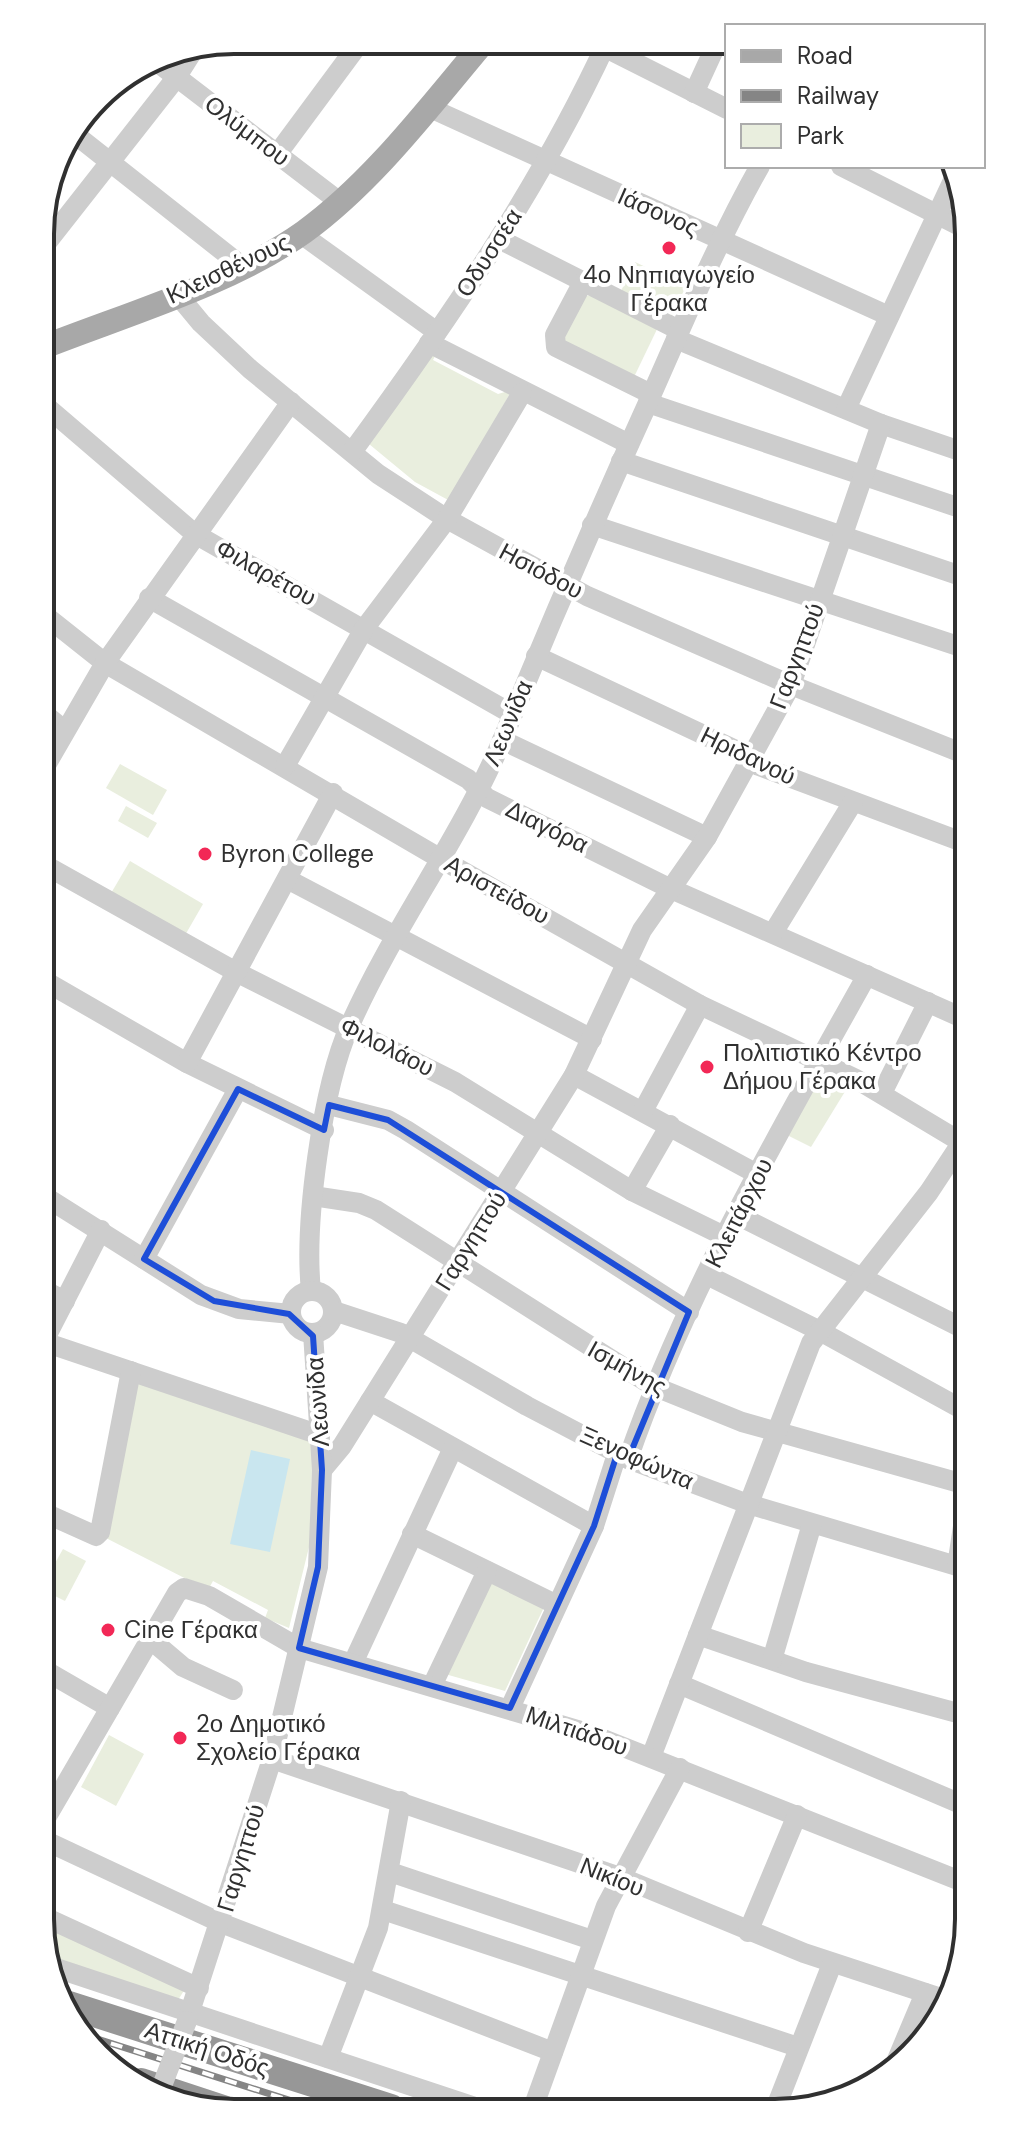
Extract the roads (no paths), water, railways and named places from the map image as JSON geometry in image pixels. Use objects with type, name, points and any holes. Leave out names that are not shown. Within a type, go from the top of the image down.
[{"type":"highway","name":"Αττική Οδός","points":[[77,2008],[363,2099]]},
{"type":"main road","name":"Κλεισθένους","points":[[54,343],[243,267],[301,234],[341,203],[474,54]]},
{"type":"street","points":[[278,153],[351,54]]},
{"type":"street","name":"Οδυσσέα","points":[[352,452],[433,338],[548,162],[597,54]]},
{"type":"street","points":[[621,54],[725,108]]},
{"type":"street","points":[[694,93],[712,54]]},
{"type":"street","points":[[55,216],[111,163],[187,60]]},
{"type":"street","name":"Ολύμπου","points":[[164,68],[341,203]]},
{"type":"street","name":"Ιάσονος","points":[[428,107],[889,316]]},
{"type":"street","points":[[81,139],[243,267]]},
{"type":"street","name":"Λεωνίδα","points":[[311,1291],[309,1241],[313,1196],[329,1105],[349,1028],[479,790],[565,585],[649,398],[759,168]]},
{"type":"street","points":[[845,168],[954,223]]},
{"type":"street","points":[[846,409],[949,188]]},
{"type":"street","points":[[301,234],[433,338],[625,453],[841,539],[955,574]]},
{"type":"street","points":[[499,239],[678,335],[881,424],[955,449]]},
{"type":"street","points":[[583,282],[555,335],[556,347],[649,398],[862,476],[955,506]]},
{"type":"street","name":"Ησιόδου","points":[[177,294],[212,335],[291,402],[401,492],[447,519],[565,585],[791,685],[955,750]]},
{"type":"street","points":[[285,766],[364,629],[447,519],[522,393]]},
{"type":"street","points":[[54,749],[105,663],[149,598],[291,402]]},
{"type":"street","name":"Φιλαρέτου","points":[[54,413],[195,534],[512,714]]},
{"type":"street","name":"Γαργηττού","points":[[163,2084],[221,1923],[272,1759],[318,1567],[322,1470],[342,1446],[411,1338],[574,1075],[642,930],[707,837],[791,685],[881,424]]},
{"type":"street","points":[[592,525],[955,645]]},
{"type":"street","name":"Διαγόρα","points":[[149,598],[468,779],[487,798],[669,888],[955,1014]]},
{"type":"street","name":"Αριστείδου","points":[[54,623],[105,663],[333,793],[441,859],[700,1005],[882,1093],[955,1135]]},
{"type":"street","name":"Ηριδανού","points":[[536,656],[750,759],[853,802],[955,839]]},
{"type":"street","points":[[54,722],[64,730]]},
{"type":"street","points":[[502,740],[707,837]]},
{"type":"street","points":[[187,1063],[333,793]]},
{"type":"street","points":[[773,933],[853,802]]},
{"type":"street","name":"Φιλολάου","points":[[54,870],[238,973],[455,1082],[632,1191],[726,1237]]},
{"type":"street","points":[[287,879],[592,1039]]},
{"type":"street","name":"Κλειτάρχου","points":[[510,1708],[594,1526],[653,1386],[707,1275],[757,1174],[867,975]]},
{"type":"street","points":[[54,986],[187,1063],[324,1130]]},
{"type":"street","points":[[882,1093],[928,1002]]},
{"type":"street","points":[[643,1111],[700,1005]]},
{"type":"street","points":[[574,1075],[757,1174]]},
{"type":"street","points":[[144,1259],[238,1089]]},
{"type":"street","points":[[329,1105],[388,1120],[689,1312]]},
{"type":"street","points":[[632,1191],[670,1125]]},
{"type":"street","points":[[651,1757],[818,1330],[955,1154]]},
{"type":"street","name":"Ισμήνης","points":[[313,1196],[359,1203],[376,1210],[653,1386],[727,1416],[955,1482]]},
{"type":"street","points":[[54,1202],[214,1301],[239,1309],[291,1314]]},
{"type":"street","points":[[737,1215],[955,1324]]},
{"type":"street","points":[[54,1322],[101,1230]]},
{"type":"street","points":[[707,1275],[818,1330],[955,1405]]},
{"type":"street","points":[[311,1291],[324,1294],[334,1311],[330,1324],[313,1333],[296,1326],[291,1314],[299,1296],[311,1291]]},
{"type":"street","points":[[54,1295],[65,1301]]},
{"type":"street","name":"Ξενοφώντα","points":[[334,1311],[386,1325],[623,1456],[748,1504],[955,1566]]},
{"type":"street","name":"Λεωνίδα","points":[[313,1333],[322,1470]]},
{"type":"street","points":[[54,1344],[320,1435]]},
{"type":"street","points":[[54,1517],[96,1536],[100,1532],[131,1371]]},
{"type":"street","points":[[370,1401],[594,1526]]},
{"type":"street","points":[[353,1663],[453,1448]]},
{"type":"street","points":[[772,1660],[812,1524]]},
{"type":"street","points":[[412,1534],[557,1605]]},
{"type":"street","points":[[432,1686],[487,1571]]},
{"type":"street","name":"Μιλτιάδου","points":[[150,1639],[177,1593],[184,1588],[209,1596],[299,1648],[510,1708],[651,1757],[955,1879]]},
{"type":"street","points":[[698,1635],[955,1719]]},
{"type":"street","points":[[54,1802],[150,1639],[183,1667],[233,1690]]},
{"type":"street","points":[[54,1676],[110,1708]]},
{"type":"street","points":[[679,1684],[955,1801]]},
{"type":"street","name":"Νικίου","points":[[272,1759],[620,1877],[832,1964],[937,1997]]},
{"type":"street","points":[[536,2099],[592,1940],[620,1877],[680,1768]]},
{"type":"street","points":[[328,2058],[361,1979],[383,1910],[401,1801]]},
{"type":"street","points":[[748,1932],[797,1815]]},
{"type":"street","points":[[54,1845],[221,1923],[553,2052]]},
{"type":"street","points":[[390,1872],[592,1940]]},
{"type":"street","points":[[383,1910],[798,2047]]},
{"type":"street","points":[[54,1921],[199,1988]]},
{"type":"street","points":[[785,2098],[798,2047],[832,1964]]},
{"type":"street","points":[[62,1970],[189,2016],[451,2099]]},
{"type":"street","points":[[903,2045],[925,1993]]},
{"type":"water","points":[[251,1450],[290,1459],[270,1552],[230,1544]]},
{"type":"railway","points":[[102,2040],[286,2099]]},
{"type":"place","name":"4ο Νηπιαγωγείο Γέρακα","points":[[669,248]]},
{"type":"place","name":"Byron College","points":[[205,854]]},
{"type":"place","name":"Πολιτιστικό Κέντρο Δήμου Γέρακα","points":[[707,1067]]},
{"type":"place","name":"Cine Γέρακα","points":[[108,1630]]},
{"type":"place","name":"2ο Δημοτικό Σχολείο Γέρακα","points":[[180,1738]]}]
